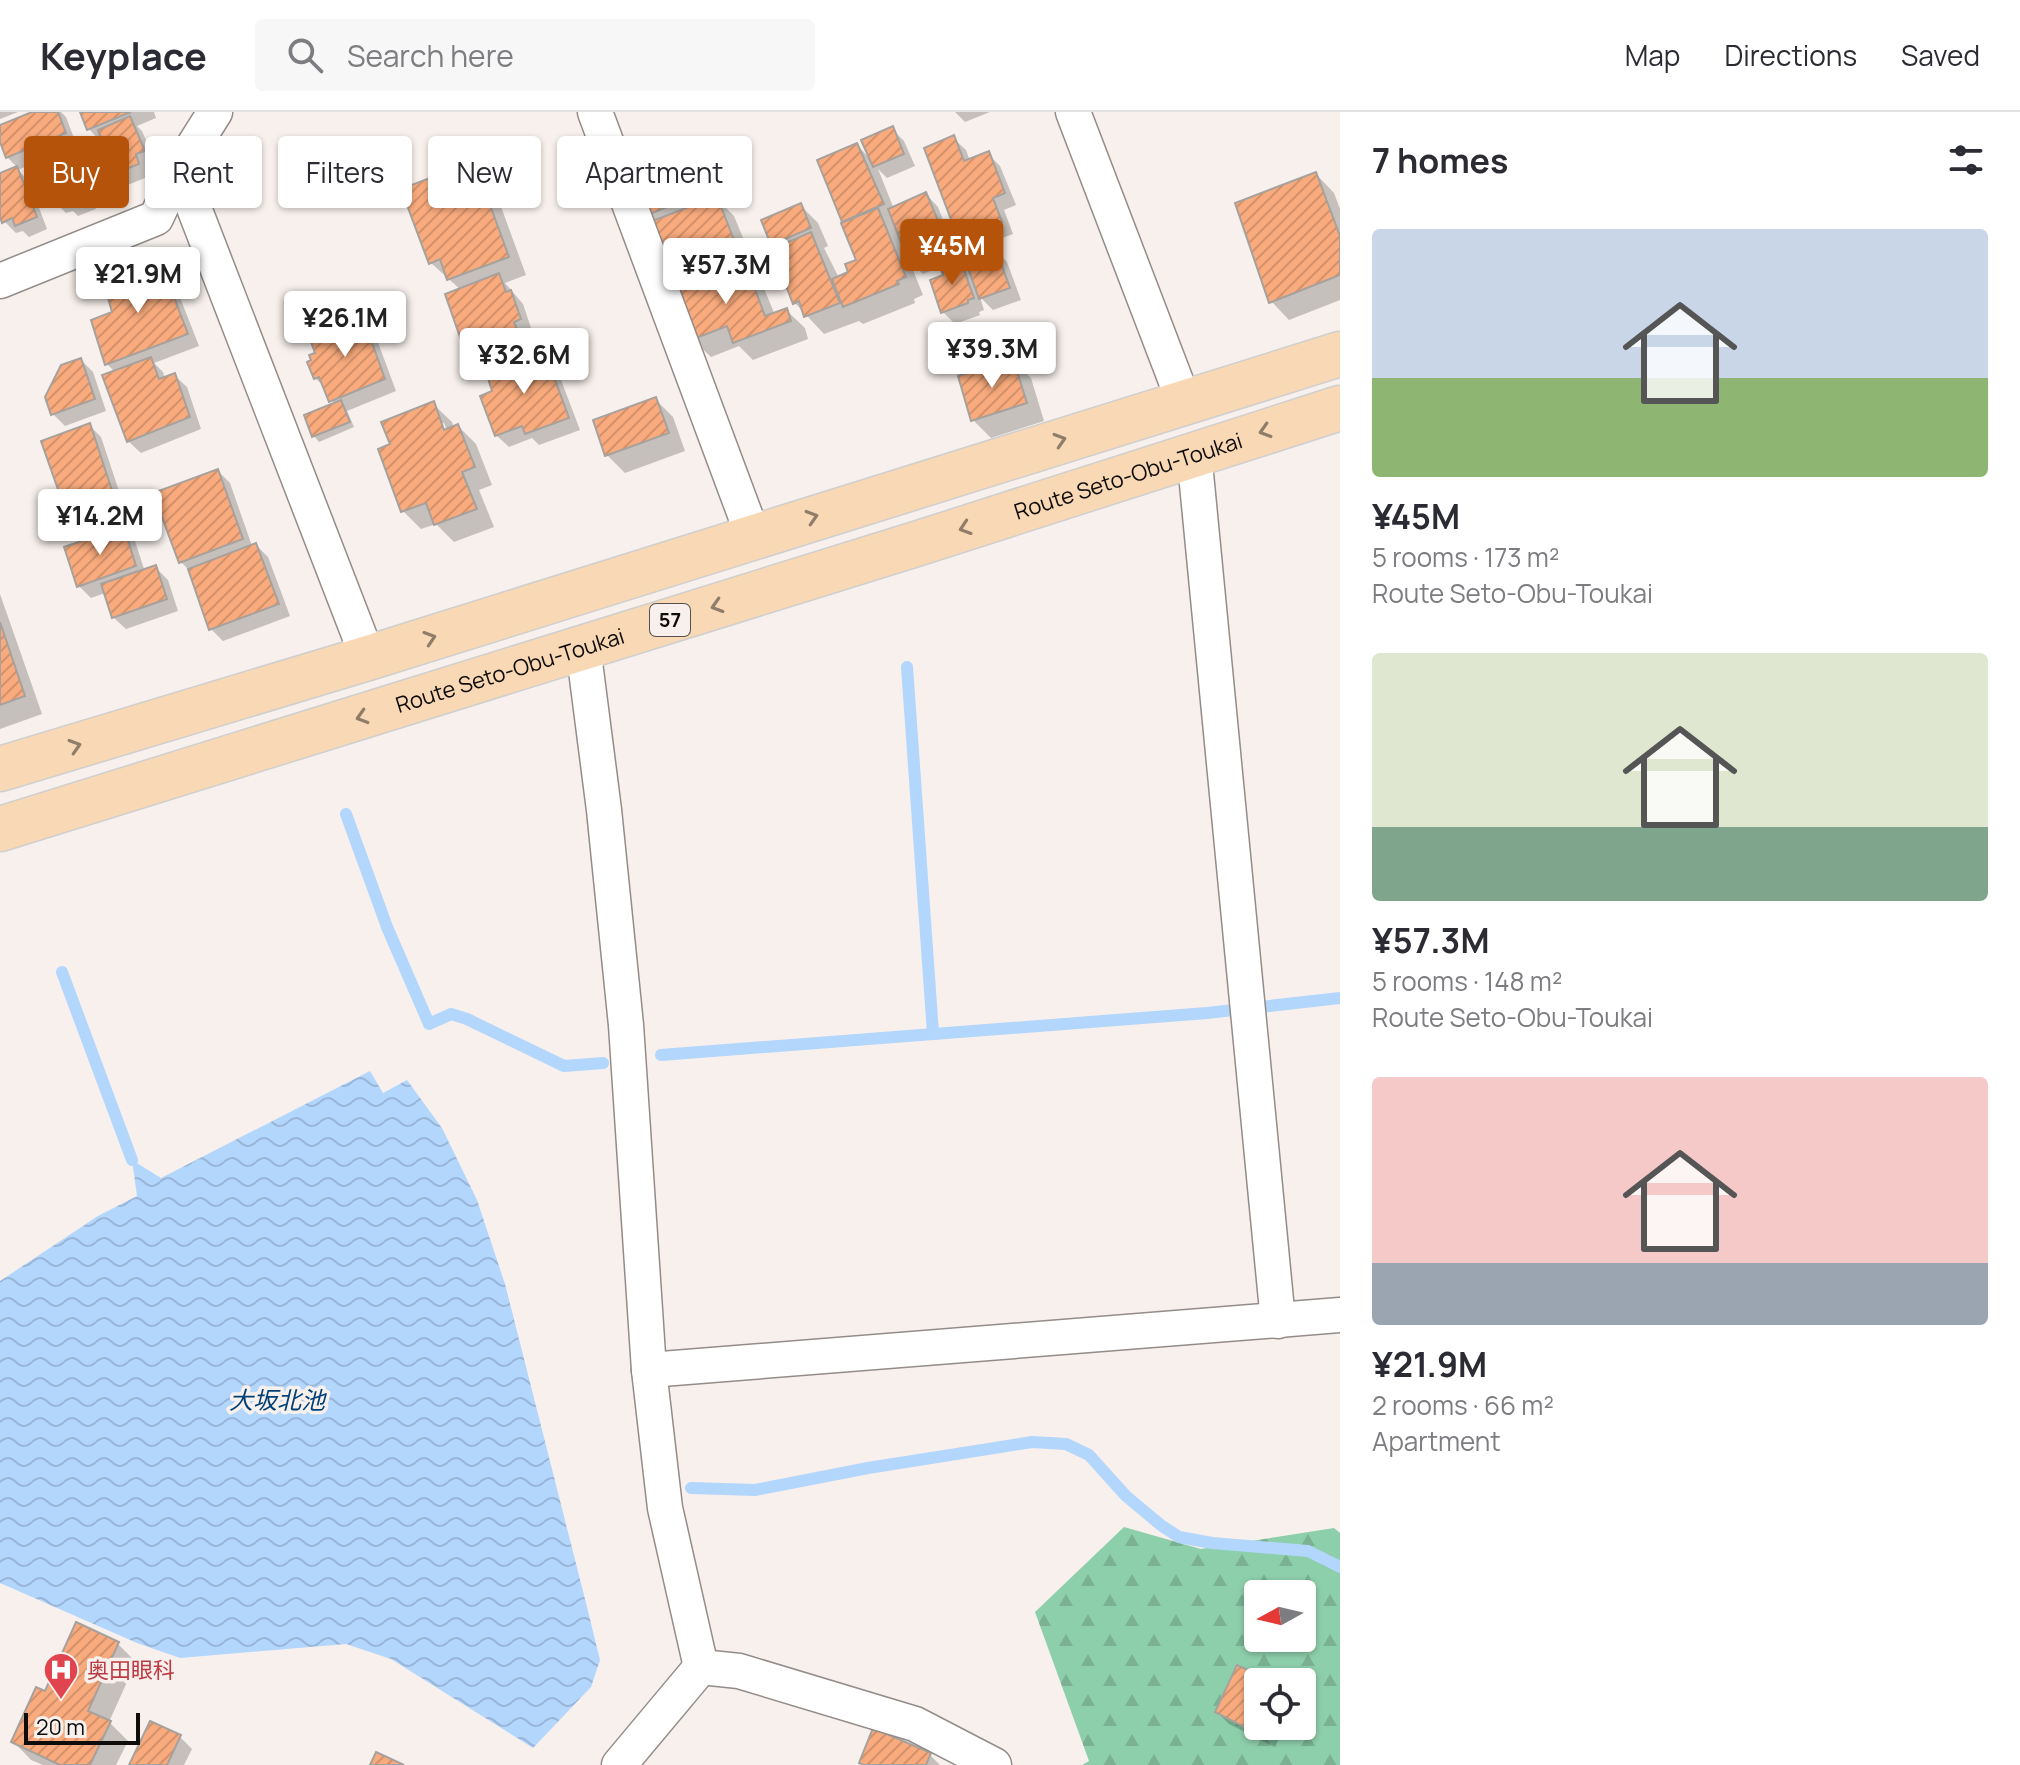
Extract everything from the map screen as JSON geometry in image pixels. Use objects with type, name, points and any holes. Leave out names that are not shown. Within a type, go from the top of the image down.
[{"type":"main road","points":[[0,769],[368,658],[1340,354]]},
{"type":"main road","name":"Route Seto-Obu-Toukai","points":[[0,829],[1340,408]]},
{"type":"street","points":[[200,136],[215,112]]},
{"type":"street","points":[[595,112],[753,536]]},
{"type":"street","points":[[1073,112],[1184,402]]},
{"type":"street","points":[[2,273],[156,218],[161,208]]},
{"type":"street","points":[[194,208],[368,658]]},
{"type":"street","points":[[1194,453],[1278,1321]]},
{"type":"street","points":[[583,647],[604,810],[626,1025],[649,1370],[665,1508],[701,1667]]},
{"type":"street","points":[[649,1370],[1340,1315]]},
{"type":"street","points":[[619,1765],[701,1667]]},
{"type":"street","points":[[701,1667],[739,1671],[915,1724],[994,1765]]},
{"type":"green space","points":[[1124,1527],[1201,1549],[1334,1528],[1340,1533],[1340,1765],[1082,1765],[1089,1761],[1035,1612]]},
{"type":"water","name":"大坂北池","points":[[370,1071],[383,1093],[407,1080],[442,1128],[477,1200],[505,1284],[600,1660],[591,1687],[533,1748],[391,1659],[346,1644],[180,1658],[137,1643],[0,1583],[0,1281],[98,1216],[137,1196],[132,1160],[161,1178]]},
{"type":"building","points":[[32,112],[58,112],[66,133],[59,136],[24,136],[24,150],[6,158],[0,142],[0,125]]},
{"type":"building","points":[[80,112],[131,112],[87,130]]},
{"type":"building","points":[[130,116],[145,151],[136,154],[139,164],[129,168],[129,136],[100,136],[98,130]]},
{"type":"building","points":[[893,126],[904,154],[873,167],[861,140]]},
{"type":"building","points":[[954,135],[964,161],[989,151],[1005,193],[993,198],[1002,222],[958,238],[924,148]]},
{"type":"building","points":[[857,143],[884,204],[842,222],[817,160]]},
{"type":"building","points":[[17,166],[24,184],[24,208],[33,208],[37,217],[15,226],[12,218],[2,223],[0,173]]},
{"type":"building","points":[[1316,172],[1340,236],[1340,275],[1269,303],[1235,203]]},
{"type":"building","points":[[428,179],[428,208],[491,208],[509,257],[447,280],[440,259],[429,264],[408,208],[412,208],[412,185]]},
{"type":"building","points":[[926,192],[949,247],[909,263],[888,209]]},
{"type":"building","points":[[801,203],[811,228],[771,245],[761,220]]},
{"type":"building","points":[[642,208],[665,208],[645,216]]},
{"type":"building","points":[[686,208],[722,208],[742,261],[671,288],[647,223]]},
{"type":"building","points":[[878,208],[906,277],[897,281],[899,284],[843,307],[832,279],[848,272],[845,264],[856,260],[841,223]]},
{"type":"building","points":[[811,232],[840,303],[804,317],[799,301],[793,304],[772,249]]},
{"type":"building","points":[[995,247],[1010,288],[979,299],[965,259]]},
{"type":"building","points":[[960,259],[974,298],[941,313],[930,280],[943,275],[940,267]]},
{"type":"building","points":[[745,262],[765,316],[787,308],[791,321],[733,343],[727,326],[691,340],[672,290]]},
{"type":"building","points":[[161,263],[188,334],[105,365],[91,320],[112,312],[104,284]]},
{"type":"building","points":[[499,273],[506,292],[511,290],[521,319],[514,322],[522,342],[469,363],[445,294]]},
{"type":"building","points":[[362,315],[385,379],[329,402],[319,377],[314,379],[307,362],[311,360],[309,355],[315,353],[309,336]]},
{"type":"building","points":[[980,324],[986,340],[951,353],[946,336]]},
{"type":"building","points":[[544,350],[569,418],[525,434],[522,426],[495,436],[480,396],[492,391],[486,372]]},
{"type":"building","points":[[151,357],[159,379],[175,373],[190,417],[127,442],[102,375]]},
{"type":"building","points":[[81,358],[95,399],[51,415],[45,397],[61,365]]},
{"type":"building","points":[[1013,358],[1027,403],[971,421],[958,376]]},
{"type":"building","points":[[656,397],[669,433],[605,456],[593,420]]},
{"type":"building","points":[[341,400],[350,422],[312,437],[304,415]]},
{"type":"building","points":[[434,401],[444,430],[458,424],[475,467],[462,472],[477,509],[434,525],[426,503],[401,512],[378,449],[390,444],[381,422]]},
{"type":"building","points":[[90,423],[116,503],[50,527],[42,504],[61,498],[41,441]]},
{"type":"building","points":[[218,469],[243,539],[179,563],[153,493]]},
{"type":"building","points":[[124,527],[136,566],[77,587],[64,547]]},
{"type":"building","points":[[256,543],[279,604],[209,630],[188,569]]},
{"type":"building","points":[[156,565],[167,599],[112,618],[101,584]]},
{"type":"building","points":[[0,622],[25,696],[0,705]]},
{"type":"building","name":"奥田眼科","points":[[76,1622],[119,1642],[88,1711],[111,1721],[90,1765],[60,1765],[11,1742],[36,1687],[45,1691]]},
{"type":"building","points":[[1237,1665],[1244,1668],[1244,1727],[1215,1712]]},
{"type":"building","points":[[150,1721],[181,1735],[167,1765],[129,1765]]},
{"type":"building","points":[[873,1728],[931,1753],[926,1765],[859,1763]]},
{"type":"building","points":[[376,1752],[404,1765],[370,1765]]},
{"type":"waterway","points":[[907,667],[933,1033]]},
{"type":"waterway","points":[[346,814],[387,927],[429,1024],[451,1014],[564,1066],[603,1063]]},
{"type":"waterway","points":[[62,972],[132,1160]]},
{"type":"waterway","points":[[661,1055],[1207,1013],[1340,998]]},
{"type":"waterway","points":[[691,1488],[755,1490],[1032,1442],[1066,1444],[1089,1455],[1126,1496],[1179,1537],[1212,1543],[1308,1551],[1340,1567]]},
{"type":"place","name":"奥田眼科","points":[[61,1701]]}]
